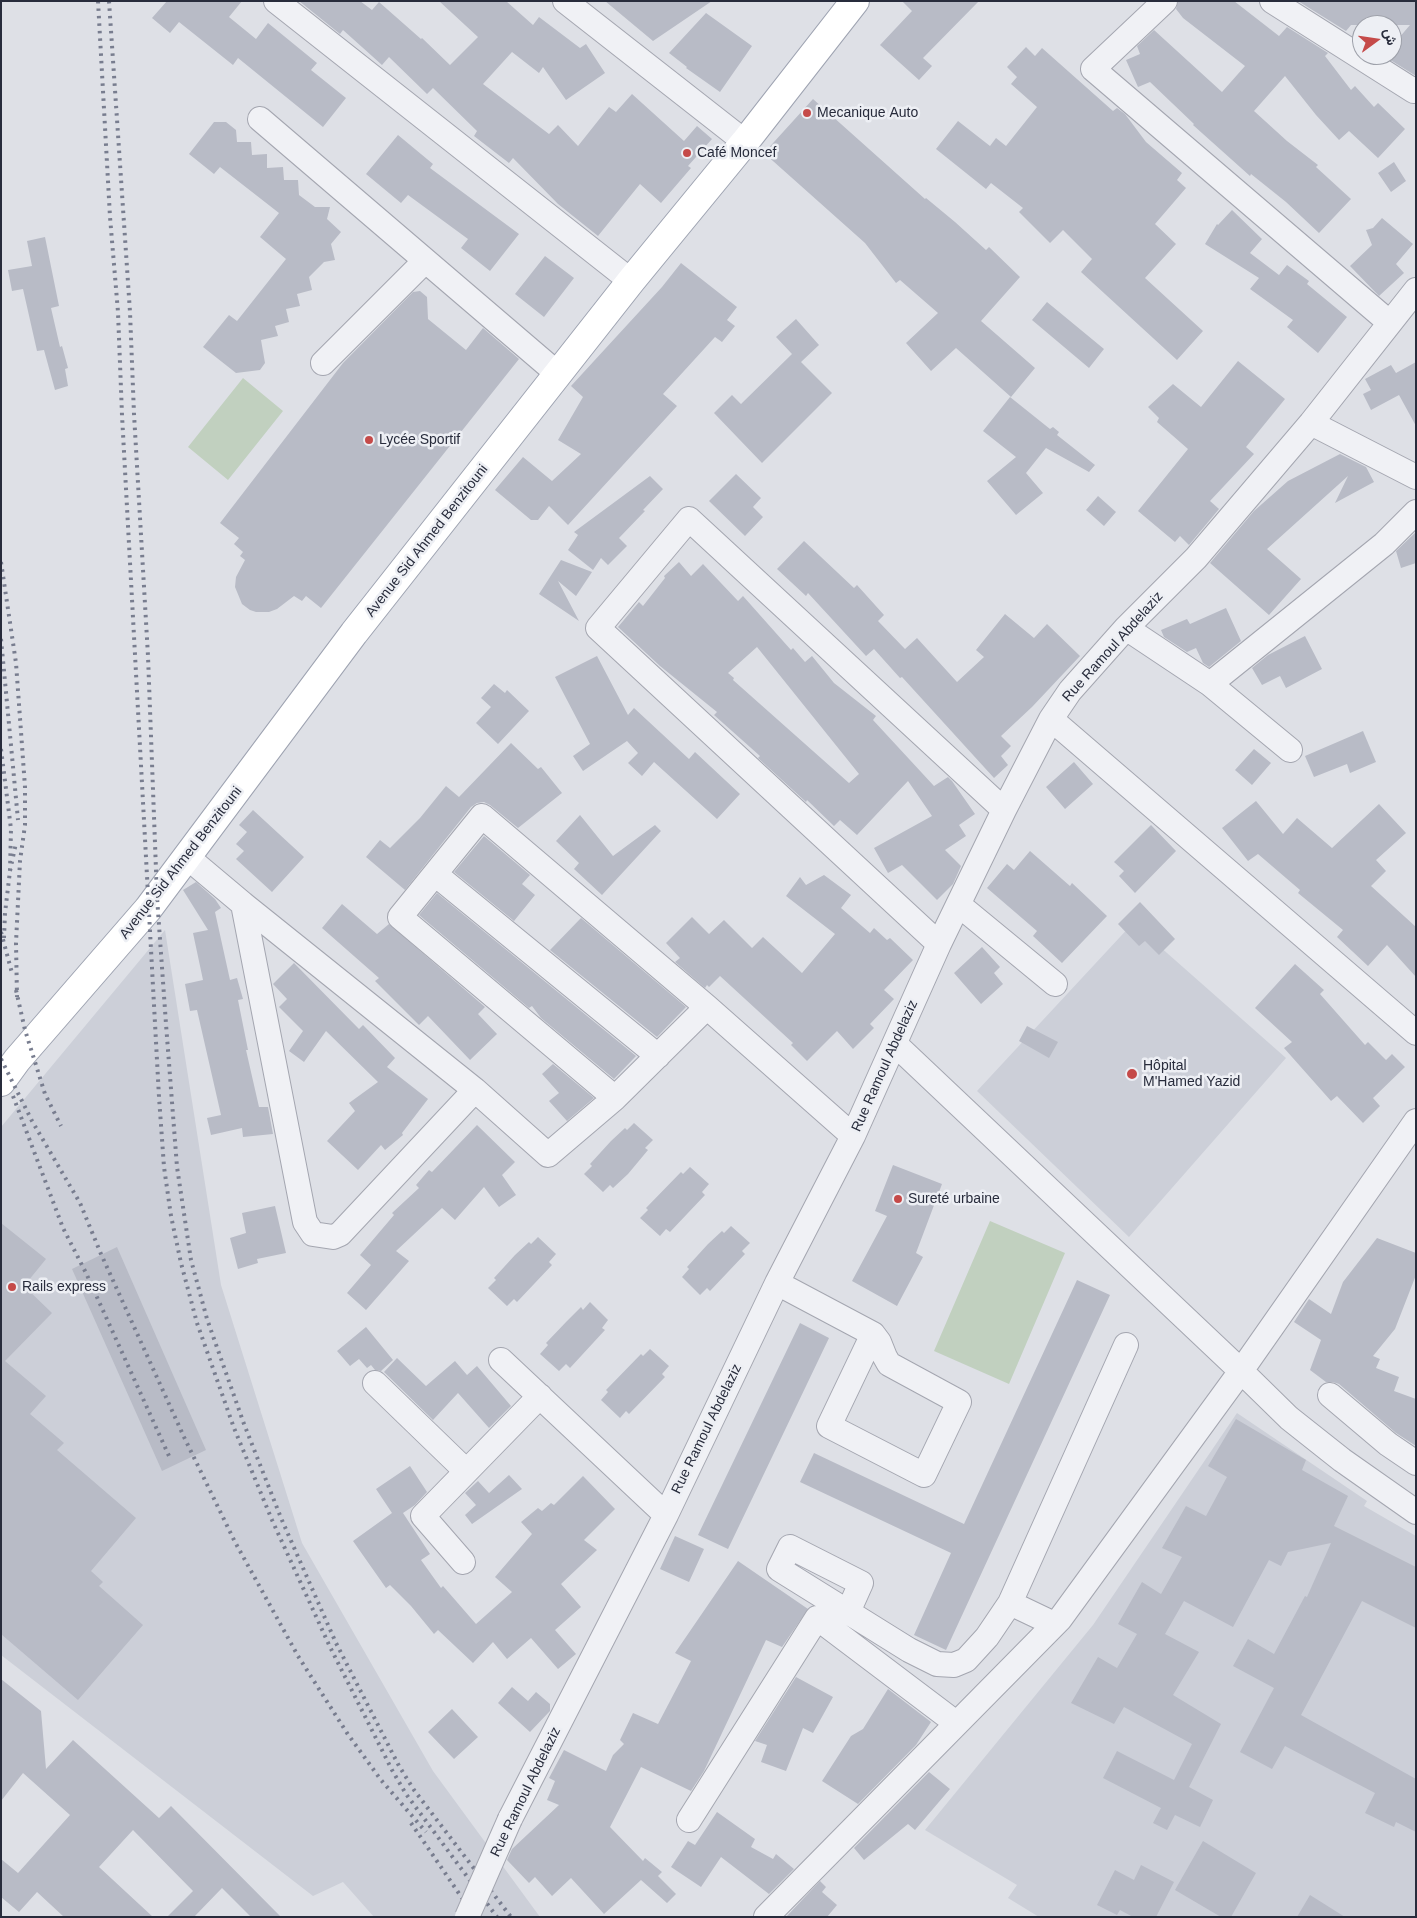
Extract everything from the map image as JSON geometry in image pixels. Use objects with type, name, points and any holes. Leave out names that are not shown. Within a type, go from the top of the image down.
[{"type":"main road","name":"Avenue Sid Ahmed Benzitouni","points":[[1,1082],[17,1060],[148,909],[354,633],[631,281],[745,142],[855,1]]},
{"type":"street","points":[[276,1],[631,281]]},
{"type":"street","points":[[565,1],[745,142]]},
{"type":"street","points":[[1165,1],[1093,69],[1390,323]]},
{"type":"street","points":[[1272,1],[1414,91],[1416,89]]},
{"type":"street","points":[[260,119],[558,374]]},
{"type":"street","points":[[323,363],[426,261]]},
{"type":"street","name":"Rue Ramoul Abdelaziz","points":[[467,1917],[510,1819],[666,1515],[777,1283],[853,1136],[939,944],[1004,810],[1051,719],[1070,691],[1126,628],[1196,558],[1311,423],[1416,290]]},
{"type":"street","points":[[1311,423],[1416,477]]},
{"type":"street","points":[[1210,684],[1384,544],[1416,512]]},
{"type":"street","points":[[939,944],[598,628],[689,519],[1004,810]]},
{"type":"street","points":[[1126,628],[1210,684],[1290,750]]},
{"type":"street","points":[[1051,719],[1416,1033]]},
{"type":"street","points":[[615,1098],[400,917],[482,816],[707,1007],[853,1136]]},
{"type":"street","points":[[187,857],[475,1090],[548,1155],[615,1098],[707,1007]]},
{"type":"street","points":[[435,874],[658,1056]]},
{"type":"street","points":[[243,904],[305,1222],[313,1234],[333,1237],[340,1234],[475,1090]]},
{"type":"street","points":[[959,905],[1055,984]]},
{"type":"street","points":[[895,1044],[1242,1371],[1289,1418],[1342,1460],[1416,1512]]},
{"type":"street","points":[[766,1917],[1060,1619],[1242,1371],[1416,1121]]},
{"type":"street","points":[[777,1283],[873,1334],[890,1364],[959,1402],[924,1475],[829,1426],[873,1334]]},
{"type":"street","points":[[848,1612],[937,1664],[954,1665],[966,1660],[979,1647],[1010,1603],[1126,1344]]},
{"type":"street","points":[[501,1360],[666,1515]]},
{"type":"street","points":[[375,1382],[466,1472]]},
{"type":"street","points":[[1330,1395],[1388,1444],[1416,1463]]},
{"type":"street","points":[[463,1562],[423,1516],[540,1396]]},
{"type":"street","points":[[1010,1603],[1054,1624]]},
{"type":"street","points":[[690,1820],[817,1618],[956,1723]]},
{"type":"shaded area","name":"Hôpital M'Hamed Yazid","points":[[1133,923],[1286,1058],[1129,1237],[977,1091]]},
{"type":"shaded area","points":[[165,930],[221,1285],[302,1543],[433,1771],[540,1917],[374,1917],[343,1882],[313,1896],[1,1655],[1,1127]]},
{"type":"shaded area","points":[[1237,1413],[1367,1501],[1364,1506],[1416,1536],[1416,1917],[1039,1917],[1008,1898],[1017,1885],[925,1830],[1093,1625]]},
{"type":"green space","points":[[243,378],[283,411],[228,480],[188,447]]},
{"type":"green space","points":[[990,1221],[1065,1253],[1009,1384],[934,1351]]},
{"type":"building","points":[[167,1],[242,1],[229,17],[256,39],[268,23],[317,63],[311,70],[346,98],[323,127],[238,58],[233,65],[179,22],[170,33],[152,18]]},
{"type":"building","points":[[299,1],[360,1],[372,10],[379,2],[422,38],[450,65],[478,37],[439,1],[506,1],[533,25],[539,17],[580,48],[586,44],[605,73],[566,100],[543,67],[539,73],[512,52],[483,84],[549,134],[558,125],[578,146],[609,107],[616,112],[632,94],[684,141],[697,126],[712,139],[688,166],[691,168],[661,203],[640,184],[598,236],[558,204],[513,158],[509,163],[474,136],[477,131],[433,88],[427,94],[389,57],[382,65],[343,30],[340,34]]},
{"type":"building","points":[[605,1],[712,1],[653,41]]},
{"type":"building","points":[[902,1],[979,1],[923,58],[932,66],[919,80],[880,45],[912,11]]},
{"type":"building","points":[[1178,1],[1234,1],[1279,36],[1287,27],[1328,53],[1325,56],[1351,90],[1355,86],[1374,107],[1378,103],[1405,129],[1378,158],[1349,131],[1339,140],[1285,76],[1254,111],[1287,141],[1318,165],[1316,167],[1351,199],[1319,233],[1286,202],[1251,174],[1250,176],[1193,125],[1150,82],[1138,87],[1126,60],[1140,54],[1137,46],[1154,30],[1222,92],[1245,66],[1183,18],[1176,9]]},
{"type":"building","points":[[1298,1],[1416,1],[1416,76],[1398,65],[1402,65],[1402,34],[1410,25],[1402,25],[1402,15],[1352,15],[1352,25],[1346,31]]},
{"type":"building","points":[[706,13],[752,46],[720,92],[686,68],[669,53]]},
{"type":"building","points":[[1026,47],[1035,56],[1042,48],[1113,111],[1117,108],[1125,114],[1146,142],[1182,173],[1177,180],[1186,188],[1155,224],[1176,244],[1145,278],[1203,331],[1177,360],[1081,272],[1092,259],[1063,230],[1050,243],[1019,212],[1023,208],[991,183],[986,189],[936,149],[958,121],[990,146],[996,138],[1006,146],[1037,107],[1011,84],[1017,77],[1007,67]]},
{"type":"building","points":[[813,99],[925,199],[955,222],[986,250],[989,247],[1020,277],[981,321],[1035,368],[1011,397],[956,348],[931,371],[906,343],[938,313],[900,280],[896,283],[865,243],[764,153]]},
{"type":"building","points":[[214,122],[226,122],[236,130],[237,142],[251,142],[252,155],[267,154],[267,168],[283,167],[284,180],[298,180],[299,195],[315,207],[330,207],[327,219],[341,232],[331,244],[335,260],[324,262],[309,277],[312,290],[297,294],[300,306],[286,309],[289,322],[275,326],[278,336],[261,340],[265,363],[260,370],[236,373],[203,347],[229,315],[237,321],[286,259],[260,237],[279,213],[220,167],[214,174],[189,154]]},
{"type":"building","points":[[398,135],[433,164],[430,168],[519,234],[490,271],[461,248],[468,239],[408,195],[401,203],[366,174]]},
{"type":"building","points":[[1394,162],[1406,181],[1391,192],[1378,173]]},
{"type":"building","points":[[1232,210],[1262,239],[1250,253],[1279,275],[1287,265],[1309,281],[1307,284],[1347,317],[1318,353],[1287,327],[1293,320],[1250,289],[1259,278],[1205,244],[1217,224]]},
{"type":"building","points":[[1382,218],[1413,244],[1396,264],[1404,273],[1379,296],[1350,266],[1372,245],[1366,230],[1373,228]]},
{"type":"building","points":[[45,237],[59,306],[51,308],[60,347],[62,346],[68,368],[65,369],[68,386],[55,390],[44,350],[37,351],[23,289],[12,291],[8,270],[32,266],[27,241]]},
{"type":"building","points":[[545,256],[574,278],[544,317],[515,294]]},
{"type":"building","points":[[681,263],[737,307],[727,320],[735,326],[722,342],[715,337],[663,394],[677,406],[568,525],[549,506],[538,520],[531,520],[495,490],[523,457],[552,481],[581,454],[558,440],[583,397],[571,386],[662,287]]},
{"type":"building","name":"Lycée Sportif","points":[[420,291],[427,297],[428,319],[466,350],[483,328],[519,359],[321,608],[306,596],[302,601],[294,596],[277,609],[269,612],[250,610],[242,604],[235,587],[236,577],[245,560],[240,556],[243,552],[234,544],[239,538],[220,523],[343,363],[413,292]]},
{"type":"building","points":[[1047,302],[1104,349],[1089,368],[1032,320]]},
{"type":"building","points":[[796,319],[819,345],[801,362],[832,393],[762,463],[714,413],[732,395],[741,404],[792,354],[776,337]]},
{"type":"building","points":[[1238,361],[1285,399],[1246,447],[1254,454],[1210,501],[1219,509],[1189,545],[1180,536],[1175,542],[1138,511],[1188,449],[1157,422],[1159,418],[1148,407],[1173,384],[1201,407]]},
{"type":"building","points":[[1416,362],[1416,426],[1399,395],[1371,410],[1363,394],[1371,390],[1365,379],[1391,365],[1396,373]]},
{"type":"building","points":[[1010,397],[1050,429],[1053,427],[1059,432],[1057,435],[1095,465],[1089,472],[1046,448],[1026,473],[1043,493],[1016,515],[987,481],[1016,457],[983,431]]},
{"type":"building","points":[[1340,454],[1366,467],[1374,482],[1335,503],[1348,476],[1267,549],[1301,579],[1269,615],[1210,563],[1254,511],[1288,481]]},
{"type":"building","points":[[736,474],[761,498],[753,507],[763,517],[745,536],[709,501]]},
{"type":"building","points":[[650,476],[663,489],[619,538],[627,546],[608,565],[601,558],[593,570],[568,550],[578,535],[574,532]]},
{"type":"building","points":[[1098,496],[1116,512],[1104,526],[1086,510]]},
{"type":"building","points":[[1416,532],[1416,563],[1401,568],[1396,551]]},
{"type":"building","points":[[804,541],[854,588],[857,585],[884,615],[878,621],[905,649],[917,638],[957,682],[984,657],[976,650],[1005,614],[1034,638],[1047,624],[1080,656],[1032,707],[1001,736],[1011,746],[1001,756],[1008,765],[994,778],[874,649],[866,656],[808,593],[806,596],[777,569]]},
{"type":"building","points":[[561,560],[592,572],[576,596],[558,581],[579,621],[539,594]]},
{"type":"building","points":[[679,562],[691,576],[703,564],[738,601],[743,596],[791,650],[793,648],[805,662],[812,656],[834,683],[876,716],[873,720],[934,786],[948,777],[952,781],[975,814],[959,825],[966,836],[945,850],[961,866],[953,884],[937,900],[902,865],[888,873],[874,848],[932,816],[908,781],[857,835],[840,820],[834,826],[758,758],[760,756],[714,715],[717,712],[660,666],[618,627],[639,602],[643,606],[665,578],[664,576]],"holes":[[[757,647],[859,774],[849,783],[733,680],[734,678],[728,673]]]},
{"type":"building","points":[[1226,608],[1241,641],[1209,667],[1203,663],[1196,648],[1187,652],[1164,637],[1161,630],[1187,619],[1190,624]]},
{"type":"building","points":[[1305,636],[1322,669],[1286,688],[1280,676],[1262,685],[1252,668],[1268,655]]},
{"type":"building","points":[[597,656],[628,715],[634,708],[689,759],[695,752],[740,794],[717,819],[654,762],[642,776],[628,763],[638,753],[627,741],[583,771],[573,756],[590,744],[555,677]]},
{"type":"building","points":[[494,684],[505,693],[507,690],[529,711],[498,744],[476,723],[491,707],[481,698]]},
{"type":"building","points":[[1363,731],[1376,762],[1350,773],[1347,764],[1314,777],[1305,756]]},
{"type":"building","points":[[511,743],[538,769],[541,767],[562,793],[518,828],[490,805],[484,802],[477,803],[471,807],[405,890],[366,857],[380,840],[390,848],[420,818],[446,786],[459,797]]},
{"type":"building","points":[[1254,749],[1271,763],[1252,785],[1235,770]]},
{"type":"building","points":[[1074,762],[1093,784],[1065,809],[1046,787]]},
{"type":"building","points":[[1256,801],[1283,834],[1297,818],[1332,848],[1379,804],[1406,833],[1376,860],[1386,871],[1371,886],[1416,927],[1416,977],[1387,945],[1368,966],[1337,937],[1343,930],[1298,893],[1300,890],[1258,854],[1248,861],[1222,828]]},
{"type":"building","points":[[253,810],[304,857],[272,892],[236,859],[244,851],[236,844],[247,832],[239,825]]},
{"type":"building","points":[[580,815],[613,856],[655,825],[661,831],[602,895],[574,869],[579,863],[556,841]]},
{"type":"building","points":[[1151,825],[1176,851],[1135,893],[1119,876],[1124,871],[1114,862]]},
{"type":"building","points":[[484,836],[530,875],[522,884],[535,895],[514,921],[454,872]]},
{"type":"building","points":[[1030,851],[1070,886],[1072,883],[1107,916],[1062,963],[1033,936],[1037,931],[987,888],[1007,864],[1014,870]]},
{"type":"building","points":[[824,875],[851,895],[841,908],[870,933],[874,928],[887,940],[890,938],[913,960],[884,990],[894,999],[870,1024],[874,1028],[853,1049],[837,1031],[807,1061],[791,1045],[793,1043],[720,976],[709,987],[707,985],[705,988],[675,962],[680,958],[666,943],[692,917],[709,934],[724,920],[752,948],[763,937],[802,973],[835,934],[786,896],[800,877],[806,885]]},
{"type":"building","points":[[196,882],[215,899],[221,908],[215,912],[230,980],[237,978],[243,999],[238,1000],[248,1050],[246,1050],[259,1107],[268,1107],[273,1134],[243,1137],[242,1128],[211,1135],[207,1118],[221,1115],[197,1010],[190,1011],[185,984],[203,980],[193,933],[208,930],[183,890]]},
{"type":"building","points":[[437,893],[636,1056],[614,1079],[541,1018],[532,1006],[529,1008],[419,915]]},
{"type":"building","points":[[1140,902],[1175,939],[1159,955],[1145,941],[1139,946],[1118,924]]},
{"type":"building","points":[[342,904],[377,934],[389,924],[485,1007],[478,1014],[497,1034],[470,1060],[428,1016],[419,1025],[375,981],[379,978],[322,928]]},
{"type":"building","points":[[581,918],[686,1007],[657,1037],[550,950]]},
{"type":"building","points":[[982,947],[1000,967],[994,973],[1003,984],[981,1004],[954,973]]},
{"type":"building","points":[[294,963],[359,1029],[363,1025],[395,1058],[387,1067],[428,1099],[402,1133],[403,1135],[385,1150],[381,1145],[358,1170],[327,1141],[355,1111],[349,1103],[378,1082],[326,1031],[304,1062],[289,1051],[303,1031],[279,1007],[287,999],[273,984]]},
{"type":"building","points":[[1295,964],[1324,990],[1320,994],[1365,1045],[1368,1042],[1386,1060],[1392,1054],[1405,1067],[1373,1098],[1380,1106],[1363,1123],[1337,1096],[1331,1101],[1284,1048],[1292,1042],[1255,1008]]},
{"type":"building","points":[[1027,1026],[1058,1042],[1049,1058],[1019,1041]]},
{"type":"building","points":[[553,1064],[594,1098],[567,1121],[549,1101],[559,1093],[542,1074]]},
{"type":"building","points":[[634,1123],[653,1140],[645,1148],[648,1150],[628,1174],[613,1188],[610,1185],[603,1192],[584,1174],[592,1166],[590,1164],[611,1141],[625,1128],[627,1130]]},
{"type":"building","points":[[477,1125],[515,1162],[502,1175],[516,1195],[499,1207],[484,1187],[455,1220],[442,1208],[396,1251],[409,1261],[366,1310],[347,1293],[371,1265],[360,1255],[394,1215],[392,1213],[419,1188],[416,1185],[429,1170],[432,1172]]},
{"type":"building","points":[[893,1165],[942,1184],[916,1253],[923,1257],[897,1306],[852,1281],[887,1216],[875,1211]]},
{"type":"building","points":[[690,1167],[709,1184],[702,1192],[705,1195],[670,1232],[666,1229],[660,1236],[640,1218],[648,1210],[646,1208],[681,1172],[683,1174]]},
{"type":"building","points":[[275,1206],[286,1253],[257,1259],[258,1263],[238,1269],[230,1238],[246,1233],[242,1213]]},
{"type":"building","points":[[1,1223],[46,1259],[24,1286],[52,1313],[5,1361],[46,1396],[30,1414],[64,1443],[57,1450],[136,1518],[91,1571],[103,1582],[99,1586],[143,1625],[78,1700],[1,1634]]},
{"type":"building","points":[[731,1226],[750,1243],[742,1251],[745,1254],[710,1291],[707,1288],[700,1295],[682,1277],[689,1269],[687,1267],[708,1244],[722,1231],[724,1233]]},
{"type":"building","points":[[538,1237],[556,1254],[549,1262],[552,1265],[517,1302],[514,1299],[507,1306],[488,1288],[496,1280],[494,1278],[515,1255],[529,1242],[531,1244]]},
{"type":"building","points":[[1377,1238],[1416,1253],[1416,1275],[1395,1329],[1373,1356],[1380,1359],[1376,1368],[1399,1377],[1394,1391],[1416,1399],[1416,1446],[1396,1433],[1339,1384],[1326,1382],[1310,1370],[1321,1340],[1294,1322],[1309,1299],[1331,1314],[1343,1282]]},
{"type":"building","points":[[117,1247],[206,1450],[162,1471],[72,1269]]},
{"type":"building","points":[[1077,1280],[1110,1295],[946,1650],[914,1635],[951,1553],[800,1482],[814,1453],[964,1524]]},
{"type":"building","points":[[590,1302],[608,1320],[602,1328],[605,1330],[570,1368],[566,1364],[559,1371],[540,1354],[548,1345],[546,1343],[567,1321],[581,1307],[583,1310]]},
{"type":"building","points":[[800,1323],[829,1338],[728,1549],[698,1535]]},
{"type":"building","points":[[366,1327],[393,1360],[381,1371],[375,1370],[371,1365],[367,1368],[359,1359],[350,1366],[337,1351]]},
{"type":"building","points":[[650,1349],[669,1366],[662,1374],[665,1377],[629,1414],[626,1411],[620,1418],[601,1400],[608,1392],[606,1390],[641,1354],[643,1356]]},
{"type":"building","points":[[397,1358],[426,1386],[455,1361],[467,1375],[477,1366],[511,1406],[489,1428],[458,1393],[433,1420],[384,1372]]},
{"type":"building","points":[[1236,1419],[1306,1460],[1302,1470],[1348,1496],[1334,1526],[1416,1567],[1416,1628],[1362,1601],[1301,1715],[1416,1779],[1416,1832],[1396,1822],[1394,1827],[1365,1813],[1375,1793],[1285,1746],[1272,1769],[1240,1752],[1274,1688],[1233,1666],[1248,1639],[1274,1654],[1305,1596],[1307,1597],[1331,1543],[1288,1552],[1281,1566],[1269,1560],[1233,1627],[1184,1601],[1165,1634],[1199,1652],[1173,1695],[1221,1724],[1189,1787],[1213,1800],[1200,1827],[1175,1815],[1167,1830],[1153,1823],[1161,1808],[1103,1778],[1117,1751],[1174,1780],[1192,1744],[1124,1707],[1114,1724],[1071,1703],[1098,1657],[1117,1668],[1137,1634],[1118,1624],[1142,1582],[1161,1594],[1182,1557],[1162,1548],[1186,1506],[1206,1516],[1227,1477],[1208,1466]]},
{"type":"building","points":[[410,1466],[427,1492],[415,1505],[403,1513],[430,1554],[421,1560],[441,1588],[443,1586],[476,1624],[512,1592],[495,1577],[532,1534],[521,1522],[538,1508],[542,1511],[551,1503],[554,1505],[583,1476],[615,1509],[584,1540],[597,1550],[561,1584],[581,1607],[555,1630],[576,1654],[558,1669],[531,1638],[507,1659],[493,1642],[473,1663],[438,1630],[434,1634],[411,1606],[390,1585],[386,1588],[353,1541],[392,1513],[376,1489]]},
{"type":"building","points":[[509,1475],[522,1489],[472,1524],[465,1515],[476,1505],[465,1493],[478,1481],[489,1493]]},
{"type":"building","points":[[675,1536],[704,1549],[689,1582],[660,1569]]},
{"type":"building","points":[[738,1561],[808,1609],[782,1647],[766,1640],[704,1771],[691,1791],[641,1767],[610,1827],[643,1861],[645,1858],[662,1872],[658,1876],[676,1894],[667,1903],[641,1880],[604,1914],[571,1878],[552,1896],[535,1877],[529,1883],[507,1860],[512,1849],[559,1805],[547,1800],[555,1781],[549,1778],[564,1750],[606,1771],[613,1755],[624,1744],[620,1740],[633,1713],[658,1724],[691,1661],[675,1653]]},
{"type":"building","points":[[796,1677],[833,1697],[813,1733],[803,1728],[786,1771],[761,1762],[767,1745],[755,1741]]},
{"type":"building","points":[[1,1679],[41,1711],[46,1769],[73,1740],[159,1818],[171,1806],[281,1917],[251,1917],[222,1888],[194,1917],[167,1917],[193,1891],[133,1830],[99,1867],[153,1917],[64,1917],[37,1892],[19,1912],[1,1897],[1,1859],[18,1873],[70,1815],[23,1773],[1,1801]]},
{"type":"building","points":[[512,1687],[528,1701],[536,1692],[550,1704],[550,1711],[530,1732],[498,1703]]},
{"type":"building","points":[[888,1689],[931,1722],[916,1745],[858,1804],[822,1781],[851,1736],[863,1729]]},
{"type":"building","points":[[452,1709],[478,1737],[454,1759],[428,1732]]},
{"type":"building","points":[[929,1772],[950,1789],[915,1830],[908,1824],[864,1860],[854,1848]]},
{"type":"building","points":[[717,1812],[755,1839],[751,1847],[773,1859],[776,1854],[794,1869],[769,1894],[721,1857],[701,1887],[671,1867],[688,1841],[695,1845]]},
{"type":"building","points":[[1203,1841],[1256,1873],[1231,1917],[1221,1917],[1175,1890]]},
{"type":"building","points":[[1141,1865],[1174,1882],[1156,1917],[1133,1917],[1120,1910],[1117,1915],[1097,1905],[1115,1870],[1134,1880]]},
{"type":"building","points":[[820,1881],[826,1887],[822,1892],[837,1905],[827,1917],[786,1917]]},
{"type":"building","points":[[1310,1895],[1345,1917],[1297,1917]]},
{"type":"railway","points":[[98,1],[110,217],[118,312],[159,1097],[164,1167],[171,1216],[197,1323],[234,1428],[272,1520],[330,1647],[406,1794],[497,1917]]},
{"type":"railway","points":[[109,1],[130,312],[148,656],[157,897],[177,1167],[191,1260],[207,1319],[244,1424],[281,1518],[336,1643],[399,1766],[414,1790],[511,1917]]},
{"type":"railway","points":[[1,562],[16,663],[25,787],[25,825],[20,861],[16,943],[17,997]]},
{"type":"railway","points":[[1,639],[18,820]]},
{"type":"railway","points":[[1,749],[11,829],[10,871],[4,938]]},
{"type":"railway","points":[[10,871],[16,843]]},
{"type":"railway","points":[[1,932],[12,973]]},
{"type":"railway","points":[[16,990],[25,1030],[45,1094],[61,1126]]},
{"type":"railway","points":[[1,1059],[32,1121],[80,1203],[101,1254],[184,1437],[235,1542],[298,1656],[347,1733],[381,1780],[426,1832]]},
{"type":"railway","points":[[13,1096],[63,1228],[86,1273],[169,1456]]},
{"type":"railway","points":[[411,1823],[475,1917]]},
{"type":"place","name":"Mecanique Auto","points":[[807,113]]},
{"type":"place","name":"Café Moncef","points":[[687,153]]},
{"type":"place","name":"Lycée Sportif","points":[[369,440]]},
{"type":"place","name":"Hôpital M'Hamed Yazid","points":[[1132,1074]]},
{"type":"place","name":"Sureté urbaine","points":[[898,1199]]},
{"type":"place","name":"Rails express","points":[[12,1287]]}]
